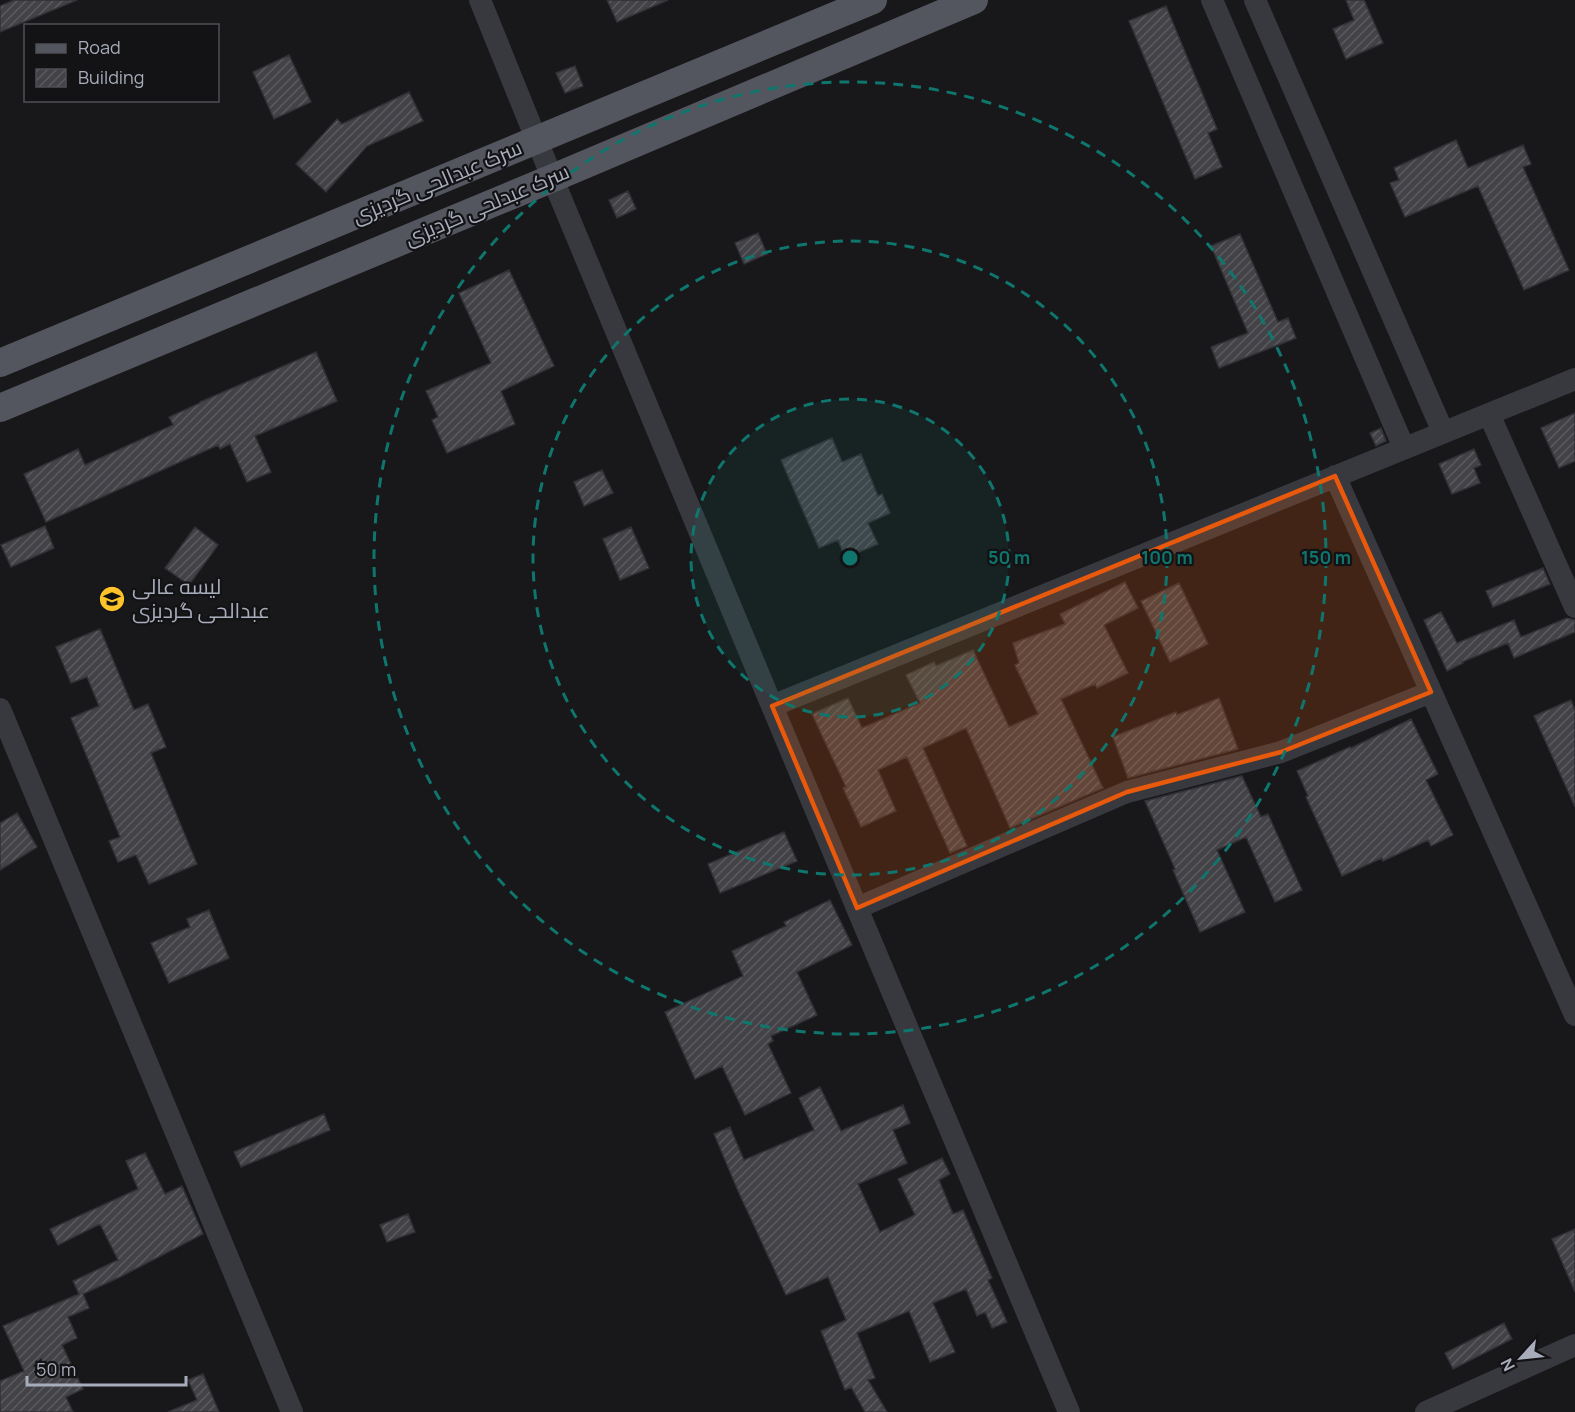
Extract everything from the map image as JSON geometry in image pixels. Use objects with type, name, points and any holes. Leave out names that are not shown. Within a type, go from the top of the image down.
[{"type":"main road","name":"سرک عبدالحی گردیزی","points":[[0,363],[873,0]]},
{"type":"main road","name":"سرک عبدلحی گردیزی","points":[[0,408],[974,0]]},
{"type":"street","points":[[480,0],[772,706],[1069,1412]]},
{"type":"street","points":[[1212,0],[1404,448]]},
{"type":"street","points":[[1255,0],[1443,432]]},
{"type":"street","points":[[772,706],[1575,379]]},
{"type":"street","points":[[1489,414],[1575,607]]},
{"type":"street","points":[[1335,476],[1572,1003]]},
{"type":"street","points":[[857,908],[1127,792],[1281,752],[1431,692]]},
{"type":"street","points":[[0,709],[292,1412]]},
{"type":"street","points":[[1426,1412],[1575,1345]]},
{"type":"highlighted area","points":[[1335,476],[1431,692],[1281,752],[1127,792],[857,908],[772,706]]},
{"type":"building","points":[[14,0],[77,0],[0,32],[0,6]]},
{"type":"building","points":[[607,0],[668,0],[617,22]]},
{"type":"building","points":[[1346,0],[1364,0],[1383,43],[1346,59],[1333,29],[1354,20]]},
{"type":"building","points":[[1166,6],[1217,129],[1208,133],[1222,167],[1195,179],[1129,21]]},
{"type":"building","points":[[289,55],[311,102],[274,119],[253,72]]},
{"type":"building","points":[[575,66],[583,86],[565,93],[556,73]]},
{"type":"building","points":[[409,92],[423,121],[367,146],[326,192],[296,164],[337,119],[342,124]]},
{"type":"building","points":[[1456,140],[1468,168],[1523,145],[1531,164],[1523,167],[1569,270],[1524,290],[1478,186],[1405,217],[1390,183],[1399,180],[1394,168]]},
{"type":"building","points":[[628,191],[636,209],[617,218],[609,200]]},
{"type":"building","points":[[758,233],[767,254],[744,264],[735,243]]},
{"type":"building","points":[[1240,234],[1278,322],[1288,318],[1296,338],[1219,368],[1211,347],[1248,333],[1211,246]]},
{"type":"building","points":[[509,270],[554,366],[501,391],[515,424],[447,453],[432,420],[438,417],[426,391],[491,363],[459,293]]},
{"type":"building","points":[[316,352],[337,401],[255,436],[271,472],[247,482],[230,444],[220,449],[218,445],[46,522],[24,474],[78,449],[85,465],[173,425],[169,417]]},
{"type":"building","points":[[1575,413],[1575,461],[1559,468],[1541,428]]},
{"type":"building","points":[[1381,428],[1386,441],[1376,446],[1370,433]]},
{"type":"building","points":[[832,438],[842,462],[861,454],[878,496],[882,494],[890,513],[868,523],[878,544],[845,558],[838,540],[819,548],[781,460]]},
{"type":"building","points":[[1474,449],[1481,465],[1474,468],[1480,483],[1452,494],[1439,464]]},
{"type":"building","points":[[602,470],[613,493],[584,506],[574,482]]},
{"type":"building","points":[[45,526],[54,548],[11,567],[1,545]]},
{"type":"building","points":[[195,527],[218,545],[189,585],[165,568]]},
{"type":"building","points":[[631,527],[649,568],[620,580],[603,539]]},
{"type":"building","points":[[1543,568],[1550,584],[1493,607],[1486,591]]},
{"type":"building","points":[[1125,582],[1138,608],[1104,625],[1128,673],[1097,688],[1095,684],[1061,699],[1103,788],[1010,828],[966,728],[923,748],[967,846],[950,853],[907,757],[878,770],[896,811],[861,827],[843,788],[846,787],[812,714],[848,698],[862,728],[920,703],[906,675],[934,662],[936,666],[973,650],[1009,727],[1038,714],[1015,665],[1019,663],[1013,643],[1065,624],[1060,614]]},
{"type":"building","points":[[1179,583],[1208,644],[1170,662],[1141,601]]},
{"type":"building","points":[[1441,612],[1457,643],[1514,620],[1521,637],[1567,618],[1575,620],[1575,632],[1514,658],[1508,643],[1462,662],[1447,671],[1424,620]]},
{"type":"building","points":[[100,629],[134,710],[148,704],[166,747],[151,753],[197,864],[149,884],[136,855],[118,862],[109,841],[120,837],[71,718],[99,706],[87,677],[71,683],[56,647]]},
{"type":"building","points":[[1219,698],[1238,749],[1128,778],[1113,737]]},
{"type":"building","points":[[1571,700],[1575,710],[1575,807],[1534,716]]},
{"type":"building","points":[[1411,719],[1438,774],[1426,780],[1453,835],[1431,846],[1428,840],[1383,861],[1382,858],[1342,876],[1306,797],[1308,796],[1297,771]]},
{"type":"building","points":[[1242,776],[1261,817],[1268,814],[1302,890],[1275,902],[1246,837],[1217,850],[1245,912],[1200,932],[1145,801]]},
{"type":"building","points":[[17,813],[37,847],[0,870],[0,823]]},
{"type":"building","points":[[784,832],[797,861],[720,893],[708,864]]},
{"type":"building","points":[[830,900],[852,945],[797,972],[817,1015],[771,1036],[773,1041],[768,1044],[791,1093],[745,1115],[722,1066],[695,1079],[665,1012],[743,976],[732,951],[786,926],[784,922]]},
{"type":"building","points":[[209,910],[229,958],[169,983],[151,943],[190,927],[187,919]]},
{"type":"building","points":[[820,1087],[841,1131],[903,1105],[910,1123],[893,1130],[907,1163],[858,1184],[880,1232],[915,1215],[898,1179],[942,1158],[950,1174],[939,1180],[953,1214],[963,1210],[992,1278],[988,1280],[1007,1322],[992,1328],[985,1312],[977,1316],[966,1289],[933,1303],[955,1352],[930,1362],[909,1311],[857,1333],[875,1378],[868,1380],[887,1412],[865,1412],[851,1387],[845,1390],[821,1331],[846,1320],[828,1277],[786,1295],[714,1134],[730,1127],[744,1160],[814,1130],[799,1098]]},
{"type":"building","points":[[324,1114],[330,1130],[241,1167],[234,1152]]},
{"type":"building","points":[[145,1153],[165,1194],[182,1186],[203,1234],[83,1294],[89,1308],[68,1317],[77,1338],[62,1345],[83,1389],[66,1397],[73,1412],[0,1412],[0,1381],[24,1371],[3,1326],[79,1294],[73,1281],[118,1260],[100,1224],[58,1245],[50,1229],[138,1189],[126,1161]]},
{"type":"building","points":[[408,1214],[415,1232],[387,1242],[380,1225]]},
{"type":"building","points":[[1575,1229],[1575,1292],[1552,1239]]},
{"type":"building","points":[[1504,1323],[1512,1339],[1453,1369],[1445,1353]]},
{"type":"building","points":[[203,1374],[219,1412],[168,1412],[197,1400],[188,1380]]},
{"type":"place","name":"لیسه عالی عبدالحی گردیزی","points":[[112,599]]}]
